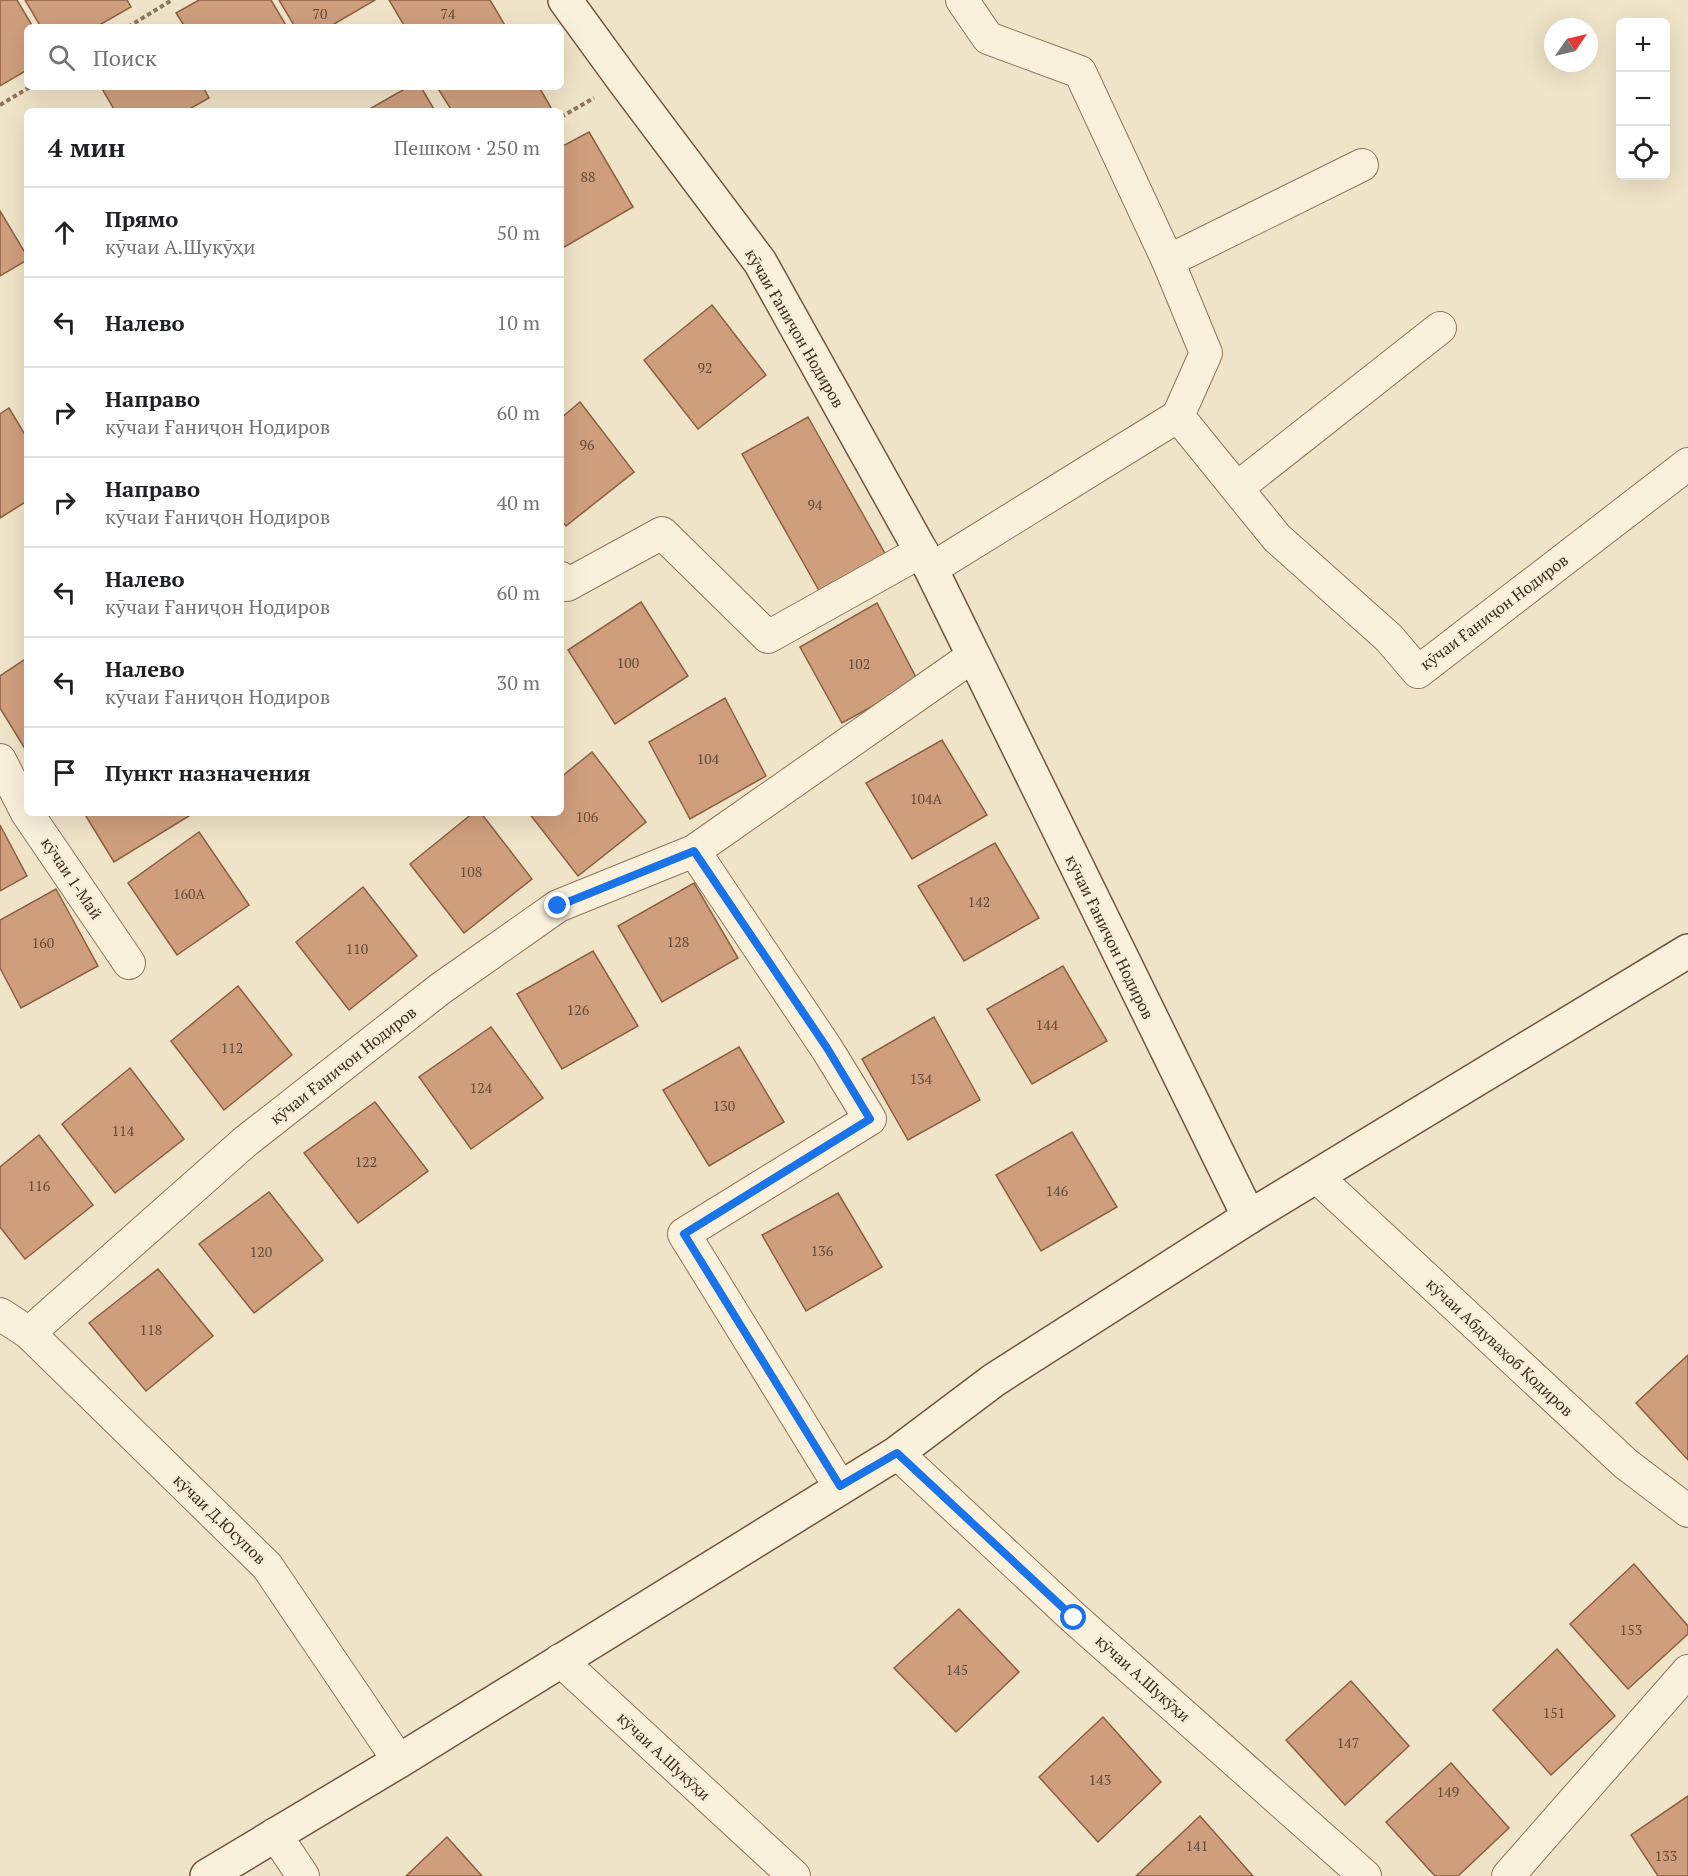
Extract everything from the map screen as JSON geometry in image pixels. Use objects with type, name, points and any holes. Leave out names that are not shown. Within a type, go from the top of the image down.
[{"type":"street","name":"кӯчаи Ғаниҷон Нодиров","points":[[566,0],[760,262],[927,560],[1249,1217]]},
{"type":"street","points":[[564,582],[567,585],[662,533],[768,637],[927,560],[1178,416],[1206,353],[1168,261],[1080,72],[988,38],[962,0]]},
{"type":"street","points":[[1168,261],[1362,165]]},
{"type":"street","points":[[1237,488],[1440,328]]},
{"type":"street","name":"кӯчаи Ғаниҷон Нодиров","points":[[1178,416],[1277,538],[1389,638],[1418,672],[1688,464]]},
{"type":"street","name":"кӯчаи Ғаниҷон Нодиров","points":[[29,1333],[246,1141],[440,989],[558,906],[694,851],[973,656]]},
{"type":"street","name":"кӯчаи 1-Май","points":[[0,760],[24,807]]},
{"type":"street","name":"кӯчаи 1-Май","points":[[29,816],[129,963]]},
{"type":"street","points":[[694,851],[827,1048],[870,1119],[684,1234],[840,1486]]},
{"type":"street","points":[[207,1876],[399,1761],[840,1486],[897,1453],[994,1380],[1249,1217],[1684,960]]},
{"type":"street","name":"кӯчаи Абдуваҳоб Қодиров","points":[[1317,1177],[1626,1464],[1688,1511]]},
{"type":"street","name":"кӯчаи Д.Юсупов","points":[[0,1314],[29,1333],[267,1566],[399,1761]]},
{"type":"street","name":"кӯчаи А.Шукӯҳи","points":[[897,1453],[1074,1618],[1365,1876]]},
{"type":"street","name":"кӯчаи А.Шукӯҳи","points":[[560,1660],[794,1876]]},
{"type":"street","points":[[1508,1876],[1688,1671]]},
{"type":"street","points":[[275,1834],[303,1876]]},
{"type":"path","points":[[133,24],[172,0]]},
{"type":"path","points":[[0,105],[25,90]]},
{"type":"building","points":[[0,0],[17,0],[31,24],[24,24],[24,72],[0,86]]},
{"type":"building","points":[[25,0],[127,0],[131,7],[101,24],[39,24]]},
{"type":"building","points":[[199,0],[271,0],[285,24],[183,24],[176,13]]},
{"type":"building","points":[[279,0],[375,0],[334,24],[293,24]]},
{"type":"building","points":[[389,0],[490,0],[504,24],[403,24]]},
{"type":"building","points":[[103,90],[205,90],[209,98],[191,108],[113,108]]},
{"type":"building","points":[[403,90],[423,90],[433,108],[371,108]]},
{"type":"building","points":[[439,90],[541,90],[551,108],[450,108]]},
{"type":"building","points":[[589,132],[633,207],[564,247],[564,145]]},
{"type":"building","points":[[0,211],[24,251],[24,262],[0,276]]},
{"type":"building","points":[[712,305],[766,375],[698,429],[644,360]]},
{"type":"building","points":[[580,402],[634,472],[566,526],[564,524],[564,415]]},
{"type":"building","points":[[9,408],[24,433],[24,503],[0,518],[0,414]]},
{"type":"building","points":[[808,417],[887,557],[821,594],[742,454]]},
{"type":"building","points":[[641,602],[688,676],[615,724],[568,650]]},
{"type":"building","points":[[877,603],[918,681],[842,723],[800,647]]},
{"type":"building","points":[[24,660],[24,747],[0,708],[0,676]]},
{"type":"building","points":[[725,698],[766,776],[690,819],[649,742]]},
{"type":"building","points":[[942,740],[987,815],[912,859],[866,783]]},
{"type":"building","points":[[592,752],[646,822],[578,876],[531,816],[564,816],[564,775]]},
{"type":"building","points":[[86,816],[189,816],[114,862]]},
{"type":"building","points":[[469,816],[483,816],[532,879],[464,933],[410,864]]},
{"type":"building","points":[[0,825],[27,876],[0,891]]},
{"type":"building","points":[[199,832],[249,905],[177,955],[128,883]]},
{"type":"building","points":[[995,843],[1039,918],[964,961],[918,886]]},
{"type":"building","points":[[694,883],[738,958],[662,1002],[618,926]]},
{"type":"building","points":[[363,887],[417,956],[349,1010],[296,942]]},
{"type":"building","points":[[56,889],[98,966],[21,1008],[0,968],[0,920]]},
{"type":"building","points":[[593,951],[638,1026],[562,1069],[517,994]]},
{"type":"building","points":[[1063,966],[1107,1041],[1032,1084],[987,1009]]},
{"type":"building","points":[[238,986],[292,1055],[224,1110],[171,1041]]},
{"type":"building","points":[[934,1017],[980,1100],[908,1140],[862,1059]]},
{"type":"building","points":[[491,1027],[543,1098],[471,1149],[419,1077]]},
{"type":"building","points":[[739,1047],[784,1122],[709,1166],[663,1090]]},
{"type":"building","points":[[130,1068],[184,1139],[115,1193],[62,1124]]},
{"type":"building","points":[[375,1102],[428,1171],[358,1223],[304,1153]]},
{"type":"building","points":[[1072,1132],[1117,1207],[1041,1251],[996,1175]]},
{"type":"building","points":[[39,1135],[93,1205],[25,1259],[0,1227],[0,1167]]},
{"type":"building","points":[[269,1192],[323,1260],[254,1313],[199,1244]]},
{"type":"building","points":[[838,1193],[882,1267],[806,1311],[762,1235]]},
{"type":"building","points":[[158,1269],[213,1336],[146,1391],[89,1323]]},
{"type":"building","points":[[1688,1355],[1688,1460],[1636,1403]]},
{"type":"building","points":[[1634,1564],[1688,1626],[1688,1634],[1628,1689],[1570,1624]]},
{"type":"building","points":[[959,1609],[1019,1672],[956,1732],[894,1668]]},
{"type":"building","points":[[1557,1649],[1615,1716],[1551,1775],[1493,1710]]},
{"type":"building","points":[[1351,1681],[1409,1746],[1345,1805],[1286,1740]]},
{"type":"building","points":[[1103,1717],[1161,1782],[1098,1842],[1039,1777]]},
{"type":"building","points":[[1451,1763],[1509,1828],[1458,1876],[1435,1876],[1386,1822]]},
{"type":"building","points":[[1688,1796],[1688,1876],[1658,1876],[1631,1835]]},
{"type":"building","points":[[1200,1816],[1253,1876],[1136,1876]]},
{"type":"building","points":[[447,1837],[482,1876],[406,1876]]},
{"type":"route","points":[[558,906],[694,851],[827,1048],[870,1119],[684,1234],[840,1486],[897,1453],[1074,1618]]}]
